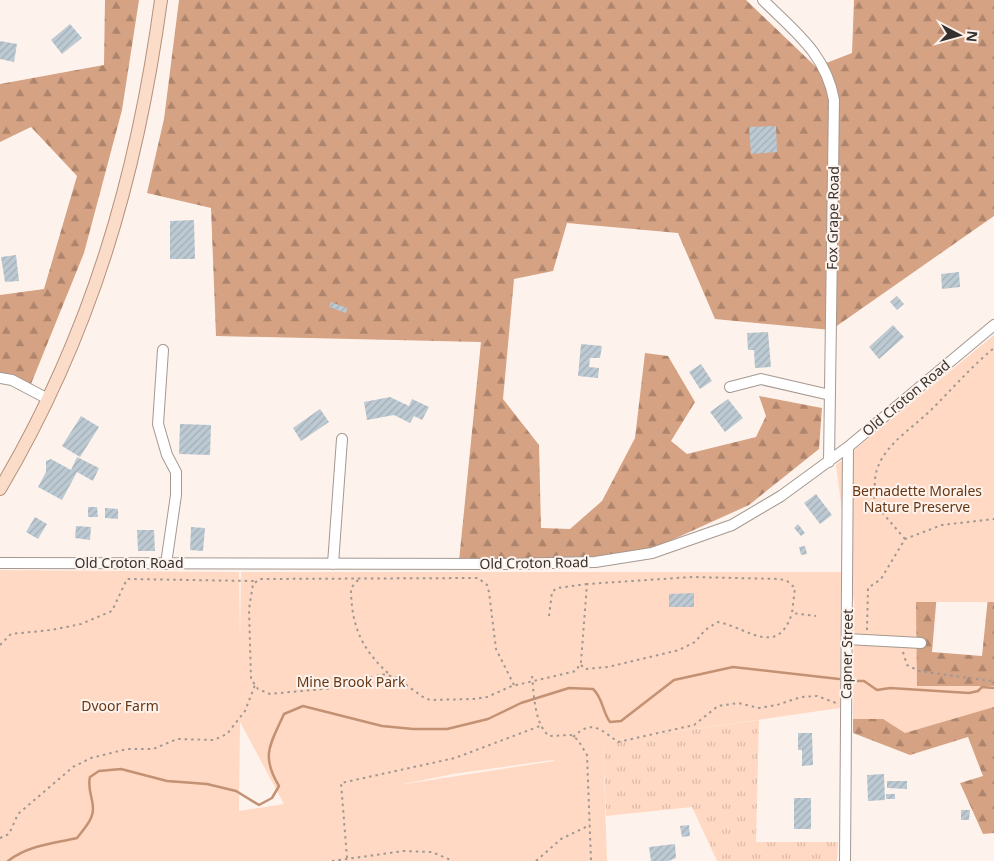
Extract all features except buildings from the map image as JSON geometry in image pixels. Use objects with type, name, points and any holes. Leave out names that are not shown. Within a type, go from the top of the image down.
[{"type":"main road","points":[[0,489],[48,399],[79,329],[114,233],[142,121],[160,0]]},
{"type":"street","name":"Fox Grape Road","points":[[763,0],[803,39],[821,61],[827,73],[834,100],[828,462]]},
{"type":"street","name":"Old Croton Road","points":[[0,563],[566,563],[624,558],[652,553],[732,525],[773,501],[828,462],[994,325]]},
{"type":"street","points":[[163,350],[158,424],[167,455],[176,472],[176,495],[166,564]]},
{"type":"street","points":[[0,378],[12,380],[48,399]]},
{"type":"street","points":[[730,387],[761,380],[830,395]]},
{"type":"street","points":[[333,564],[342,439]]},
{"type":"street","name":"Capner Street","points":[[845,861],[848,446]]},
{"type":"street","points":[[847,639],[921,644]]},
{"type":"path","points":[[905,539],[874,503],[876,472],[888,451],[901,436],[936,406],[969,368],[994,348]]},
{"type":"path","points":[[866,640],[868,588],[881,579],[905,539],[942,525],[993,519]]},
{"type":"path","points":[[549,616],[552,592],[557,588],[587,584],[692,577],[780,579],[787,581],[795,588],[792,613],[785,631],[776,637],[763,637],[718,622],[705,630],[695,642],[679,650],[608,666],[585,669],[582,667],[581,662],[587,584]]},
{"type":"path","points":[[390,675],[382,674],[344,687],[288,693],[270,694],[263,692],[251,679],[250,666],[250,591],[256,581],[260,578],[358,580],[474,578],[482,581],[487,585],[491,601],[496,649],[514,686]]},
{"type":"path","points":[[0,645],[11,634],[51,630],[81,624],[112,611],[127,579],[256,581]]},
{"type":"path","points":[[358,580],[351,588],[353,614],[360,637],[372,659],[390,675],[422,697],[430,700],[487,697],[514,686],[576,671],[581,662]]},
{"type":"path","points":[[792,613],[816,616]]},
{"type":"path","points":[[900,642],[907,665],[919,671],[994,680]]},
{"type":"path","points":[[532,676],[540,726],[548,736],[573,737],[578,740],[587,755],[592,861]]},
{"type":"path","points":[[0,838],[8,834],[18,814],[73,767],[90,758],[127,749],[153,749],[178,740],[214,740],[227,734],[245,711],[255,685]]},
{"type":"path","points":[[573,737],[587,726],[594,726],[618,742],[626,741],[646,734],[694,724],[718,706],[738,703],[759,708],[777,705],[800,697],[817,696],[830,703],[846,704]]},
{"type":"path","points":[[347,858],[341,783],[455,758],[540,726]]},
{"type":"path","points":[[536,861],[562,839],[590,825]]},
{"type":"path","points":[[332,861],[404,851],[432,852],[453,861]]},
{"type":"green space","points":[[105,0],[139,0],[122,110],[84,253],[31,384],[0,377],[0,295],[44,289],[77,176],[31,127],[0,142],[0,84],[104,65]]},
{"type":"green space","points":[[179,0],[746,0],[816,67],[852,53],[854,0],[994,0],[994,216],[831,330],[715,319],[678,233],[567,223],[553,271],[514,279],[503,399],[539,445],[541,528],[570,529],[602,501],[635,438],[645,353],[668,356],[695,402],[671,441],[687,454],[756,437],[766,416],[759,396],[822,408],[819,449],[749,505],[632,558],[459,561],[481,342],[216,336],[211,208],[147,193],[164,119]]},
{"type":"green space","name":"Bernadette Morales Nature Preserve","points":[[994,335],[994,602],[916,602],[917,686],[994,686],[994,707],[905,733],[883,719],[853,719],[854,603],[836,465]]},
{"type":"green space","points":[[994,339],[994,833],[983,834],[960,783],[983,776],[968,737],[910,755],[853,733],[853,710]],"holes":[[[937,593],[988,597],[982,656],[932,652]]]},
{"type":"green space","points":[[0,570],[239,572],[240,640],[241,572],[841,572],[840,708],[603,742],[607,861],[0,861]],"holes":[[[240,722],[284,804],[239,811]],[[554,761],[399,785],[453,774]]]},
{"type":"green space","points":[[759,720],[756,842],[838,842],[837,861],[717,861],[692,807],[606,816],[603,742]]},
{"type":"waterway","points":[[8,861],[32,848],[77,838],[93,813],[89,781],[90,777],[99,771],[121,769],[167,781],[207,784],[236,791],[259,805],[272,798],[279,786],[273,775],[269,757],[275,733],[284,714],[303,706],[382,726],[413,729],[447,729],[488,719],[521,703],[569,688],[593,689],[599,696],[610,722],[621,721],[674,680],[733,667],[839,679]]},
{"type":"waterway","points":[[854,681],[864,681],[877,690],[890,688],[969,693],[978,691],[982,687],[994,688]]},
{"type":"park label","name":"Mine Brook Park","points":[[351,682]]},
{"type":"park label","name":"Dvoor Farm","points":[[120,706]]}]
